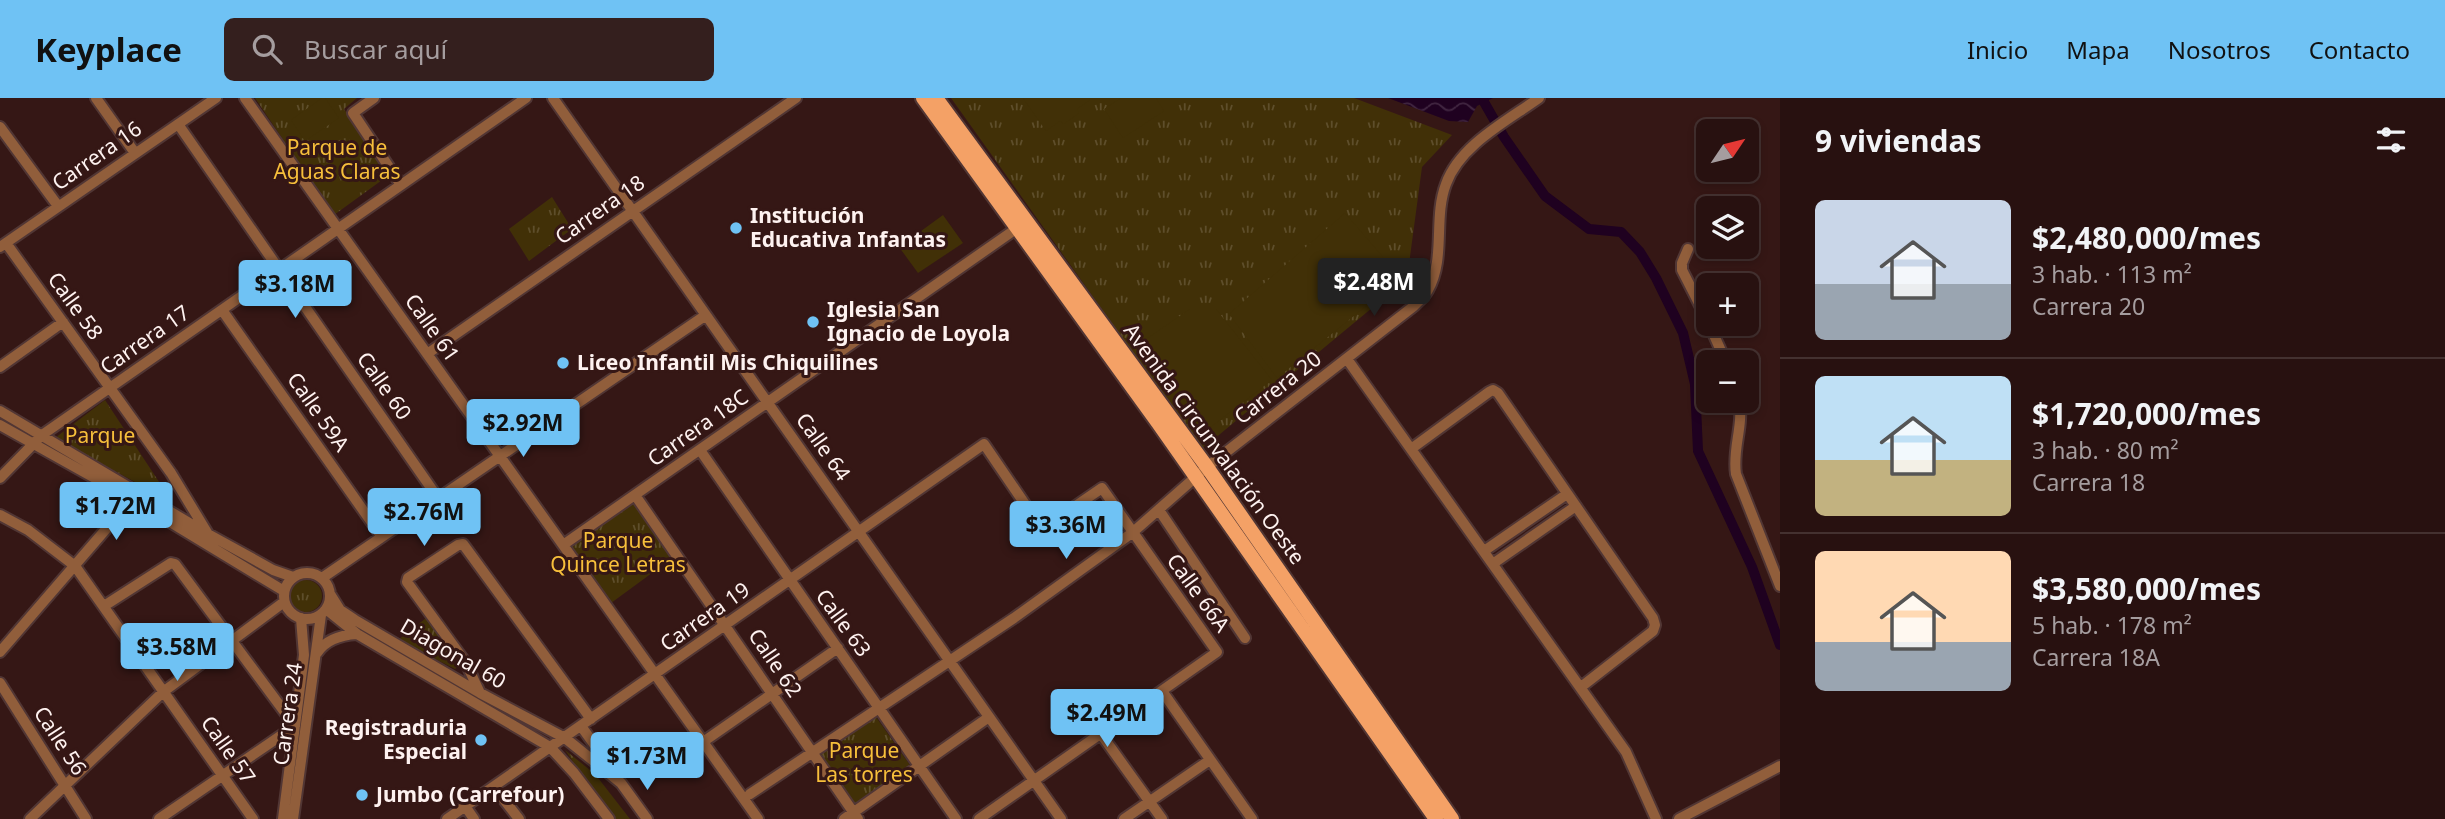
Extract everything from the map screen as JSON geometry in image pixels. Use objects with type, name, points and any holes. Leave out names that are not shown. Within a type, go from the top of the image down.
[{"type":"main road","name":"Avenida Circunvalación Oeste","points":[[923,98],[1022,225]]},
{"type":"main road","name":"Avenida Circunvalación Oeste","points":[[936,98],[1022,225],[1452,819]]},
{"type":"main road","name":"Avenida Circunvalación Oeste","points":[[1201,472],[1436,819]]},
{"type":"street","points":[[96,98],[135,153]]},
{"type":"street","name":"Carrera 16","points":[[3,245],[216,98]]},
{"type":"street","name":"Calle 61","points":[[245,98],[758,819]]},
{"type":"street","points":[[373,98],[353,113],[401,185]]},
{"type":"street","name":"Carrera 17","points":[[0,478],[42,435],[526,98]]},
{"type":"street","name":"Calle 64","points":[[553,98],[1061,819]]},
{"type":"street","name":"Carrera 18","points":[[427,354],[796,98]]},
{"type":"street","name":"Carrera 20","points":[[750,794],[1014,618],[1132,533],[1201,472],[1414,306],[1428,291],[1435,273],[1445,185],[1455,167],[1480,141],[1539,98]]},
{"type":"street","name":"Calle 60","points":[[178,124],[438,498]]},
{"type":"street","points":[[0,127],[58,206]]},
{"type":"street","name":"Carrera 18C","points":[[563,545],[1022,225]]},
{"type":"street","name":"Calle 58","points":[[3,245],[63,322],[171,473],[208,534]]},
{"type":"street","points":[[1688,249],[1682,262],[1682,270],[1696,297]]},
{"type":"street","name":"Calle 59A","points":[[222,310],[382,537]]},
{"type":"street","points":[[322,578],[706,316]]},
{"type":"street","points":[[0,367],[63,322]]},
{"type":"street","points":[[1347,359],[1626,752],[1656,819]]},
{"type":"street","points":[[1411,449],[1493,390],[1498,393],[1656,625],[1653,631],[1581,687]]},
{"type":"street","points":[[0,411],[273,570],[293,577],[305,572],[322,578],[330,594],[323,612],[302,618],[293,615],[284,597],[131,499],[0,425]]},
{"type":"street","points":[[1741,413],[1734,460],[1736,474],[1780,586]]},
{"type":"street","name":"Carrera 19","points":[[447,819],[984,444],[1042,529],[1102,488]]},
{"type":"street","name":"Calle 63","points":[[700,450],[789,582],[956,819]]},
{"type":"street","name":"Calle 66A","points":[[1102,488],[1217,652],[1162,691]]},
{"type":"street","points":[[1484,551],[1567,494]]},
{"type":"street","name":"Calle 62","points":[[635,495],[773,693],[852,817]]},
{"type":"street","points":[[172,512],[179,508],[186,496]]},
{"type":"street","points":[[0,652],[131,499]]},
{"type":"street","points":[[1494,563],[1576,506]]},
{"type":"street","points":[[1158,510],[1245,638]]},
{"type":"street","name":"Calle 57","points":[[0,515],[28,530],[75,566],[253,819]]},
{"type":"street","points":[[480,693],[466,663],[407,582],[408,578],[458,544],[463,544],[586,723],[621,782],[647,819]]},
{"type":"street","points":[[104,606],[170,563],[175,564],[295,726],[159,819]]},
{"type":"street","points":[[30,819],[163,692],[232,642],[284,597],[293,577]]},
{"type":"street","name":"Diagonal 60","points":[[330,594],[340,610],[355,620],[480,693],[565,737]]},
{"type":"street","name":"Diagonal 60","points":[[323,612],[550,747]]},
{"type":"street","name":"Carrera 24","points":[[293,819],[323,612]]},
{"type":"street","name":"Carrera 24","points":[[284,819],[304,655],[302,618]]},
{"type":"street","points":[[317,653],[321,646],[338,636],[357,634]]},
{"type":"street","points":[[703,742],[838,648]]},
{"type":"street","points":[[449,675],[460,671],[466,663]]},
{"type":"street","name":"Calle 56","points":[[0,683],[86,819]]},
{"type":"street","points":[[979,819],[1162,691],[1252,819]]},
{"type":"street","points":[[852,817],[989,717]]},
{"type":"street","points":[[1101,734],[1162,819]]},
{"type":"street","points":[[565,737],[621,782]]},
{"type":"street","points":[[550,747],[609,819]]},
{"type":"street","points":[[1124,819],[1210,760]]},
{"type":"street","points":[[1679,819],[1780,766]]},
{"type":"street","points":[[494,786],[519,819]]},
{"type":"street","points":[[465,806],[474,819]]},
{"type":"green space","name":"Parque de Aguas Claras","points":[[255,98],[357,98],[344,109],[389,175],[334,215]]},
{"type":"green space","points":[[325,98],[339,118],[305,141],[291,120]]},
{"type":"green space","points":[[951,98],[1354,98],[1452,135],[1422,167],[1407,279],[1202,449]]},
{"type":"green space","points":[[1023,98],[1090,100],[1077,109],[1079,113],[1064,124],[1060,121],[1046,131]]},
{"type":"green space","points":[[1121,98],[1156,98],[1164,111],[1123,138],[1104,109]]},
{"type":"green space","points":[[552,197],[572,229],[529,261],[509,229]]},
{"type":"green space","points":[[1345,213],[1401,278],[1277,378],[1229,314]]},
{"type":"green space","points":[[943,215],[963,243],[918,273],[899,247]]},
{"type":"green space","points":[[1190,309],[1216,309],[1272,380],[1203,433],[1139,344]]},
{"type":"green space","name":"Parque","points":[[105,400],[173,503],[55,438]]},
{"type":"green space","name":"Parque Quince Letras","points":[[631,500],[671,559],[607,606],[565,547]]},
{"type":"green space","points":[[306,580],[317,585],[322,596],[317,607],[306,612],[295,607],[290,596],[295,585]]},
{"type":"green space","points":[[430,615],[462,663],[455,669],[398,640]]},
{"type":"green space","name":"Parque Las torres","points":[[876,717],[912,768],[856,809],[817,757]]},
{"type":"green space","points":[[565,750],[595,774],[630,819],[612,819]]},
{"type":"water","points":[[1388,98],[1493,98],[1477,106],[1468,122],[1449,121]]},
{"type":"waterway","points":[[1484,102],[1504,137],[1545,196],[1589,229],[1621,232],[1640,252],[1656,278],[1683,333],[1695,384],[1698,451],[1752,567],[1780,645]]},
{"type":"place","name":"Institución Educativa Infantas","points":[[736,228]]},
{"type":"place","name":"Iglesia San Ignacio de Loyola","points":[[813,322]]},
{"type":"place","name":"Liceo Infantil Mis Chiquilines","points":[[563,363]]},
{"type":"place","name":"Registraduria Especial","points":[[481,740]]},
{"type":"place","name":"Jumbo (Carrefour)","points":[[362,795]]}]
